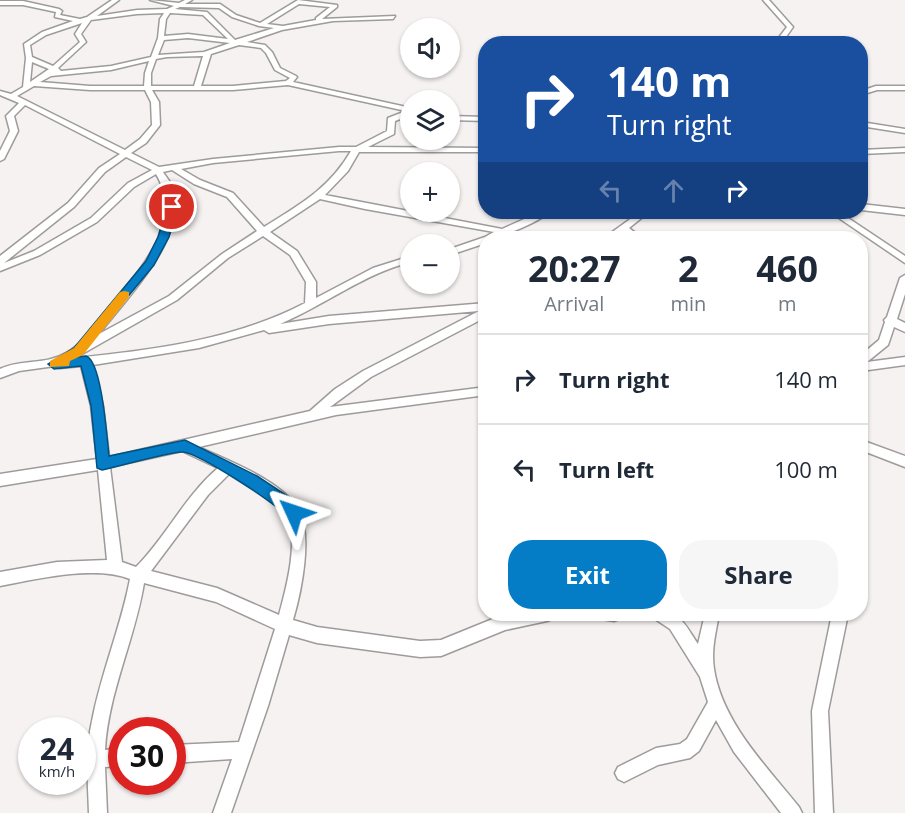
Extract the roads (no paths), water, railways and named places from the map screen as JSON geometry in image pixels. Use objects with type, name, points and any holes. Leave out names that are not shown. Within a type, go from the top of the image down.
[{"type":"street","points":[[12,96],[50,72],[83,42],[78,31],[91,18],[116,0]]},
{"type":"street","points":[[153,0],[179,5],[220,6],[231,15],[261,25],[285,27]]},
{"type":"street","points":[[147,88],[153,57],[161,38],[163,19],[170,10],[189,0]]},
{"type":"street","points":[[766,0],[790,27],[783,36]]},
{"type":"street","points":[[261,25],[296,2],[335,6],[310,24]]},
{"type":"street","points":[[0,3],[43,6],[59,11],[57,16],[81,21]]},
{"type":"street","points":[[27,87],[29,58],[26,47],[30,41],[91,18],[170,10],[205,13],[235,41]]},
{"type":"street","points":[[29,58],[50,72],[111,68],[153,57],[208,53],[235,41],[285,27],[346,17],[393,17]]},
{"type":"street","points":[[161,38],[179,36],[235,41],[265,47],[277,69],[294,77],[288,83]]},
{"type":"street","points":[[197,87],[203,74],[202,65],[208,53]]},
{"type":"street","points":[[0,93],[27,87],[240,88],[288,83],[400,108]]},
{"type":"street","points":[[0,261],[71,205],[98,174],[144,141],[158,122],[153,94],[147,88]]},
{"type":"street","points":[[868,91],[876,88],[905,88]]},
{"type":"street","points":[[0,93],[12,96],[124,155],[158,170],[168,182],[172,199],[159,248],[82,356]]},
{"type":"street","points":[[0,159],[14,131],[10,116],[24,102]]},
{"type":"street","points":[[82,356],[167,301],[225,256],[319,196],[345,169],[356,150],[391,132],[391,120],[400,116]]},
{"type":"street","points":[[460,118],[478,119]]},
{"type":"street","points":[[868,125],[905,131]]},
{"type":"street","points":[[0,268],[26,259],[94,220],[131,185],[158,170],[225,160],[356,150],[478,150]]},
{"type":"street","points":[[868,152],[905,150]]},
{"type":"street","points":[[175,169],[197,182],[230,195],[263,233],[294,252],[311,282],[310,306]]},
{"type":"street","points":[[319,196],[359,207],[466,223],[500,231]]},
{"type":"street","points":[[868,208],[905,212]]},
{"type":"street","points":[[506,231],[531,219]]},
{"type":"street","points":[[618,231],[635,219]]},
{"type":"street","points":[[844,219],[862,231]]},
{"type":"street","points":[[623,228],[627,231]]},
{"type":"street","points":[[868,235],[905,260]]},
{"type":"street","points":[[460,248],[478,242]]},
{"type":"street","points":[[0,374],[11,368],[54,364],[82,356],[191,347],[242,333],[310,306],[376,268],[400,261]]},
{"type":"street","points":[[868,355],[884,342],[889,320],[905,278]]},
{"type":"street","points":[[242,333],[329,320],[478,311]]},
{"type":"street","points":[[315,414],[332,397],[375,368],[425,345],[478,315]]},
{"type":"street","points":[[889,320],[905,328]]},
{"type":"street","points":[[82,356],[97,406],[115,566]]},
{"type":"street","points":[[868,366],[905,362]]},
{"type":"street","points":[[0,480],[102,464],[315,414],[478,392]]},
{"type":"street","points":[[185,446],[228,467],[287,503],[294,513],[299,540],[286,626],[222,813]]},
{"type":"street","points":[[868,448],[905,462]]},
{"type":"street","points":[[98,813],[99,723],[132,615],[138,575],[158,555],[208,483],[228,467]]},
{"type":"street","points":[[0,579],[57,570],[115,566],[138,575],[217,595],[286,626],[353,641],[432,650],[465,640],[510,621]]},
{"type":"street","points":[[670,621],[675,624],[709,676]]},
{"type":"street","points":[[710,621],[705,640],[715,705],[742,748],[793,813]]},
{"type":"street","points":[[824,813],[820,711],[839,621]]},
{"type":"street","points":[[624,773],[656,758],[684,752],[697,740],[715,705]]},
{"type":"street","points":[[186,753],[243,750]]},
{"type":"street","points":[[97,759],[108,758]]}]
